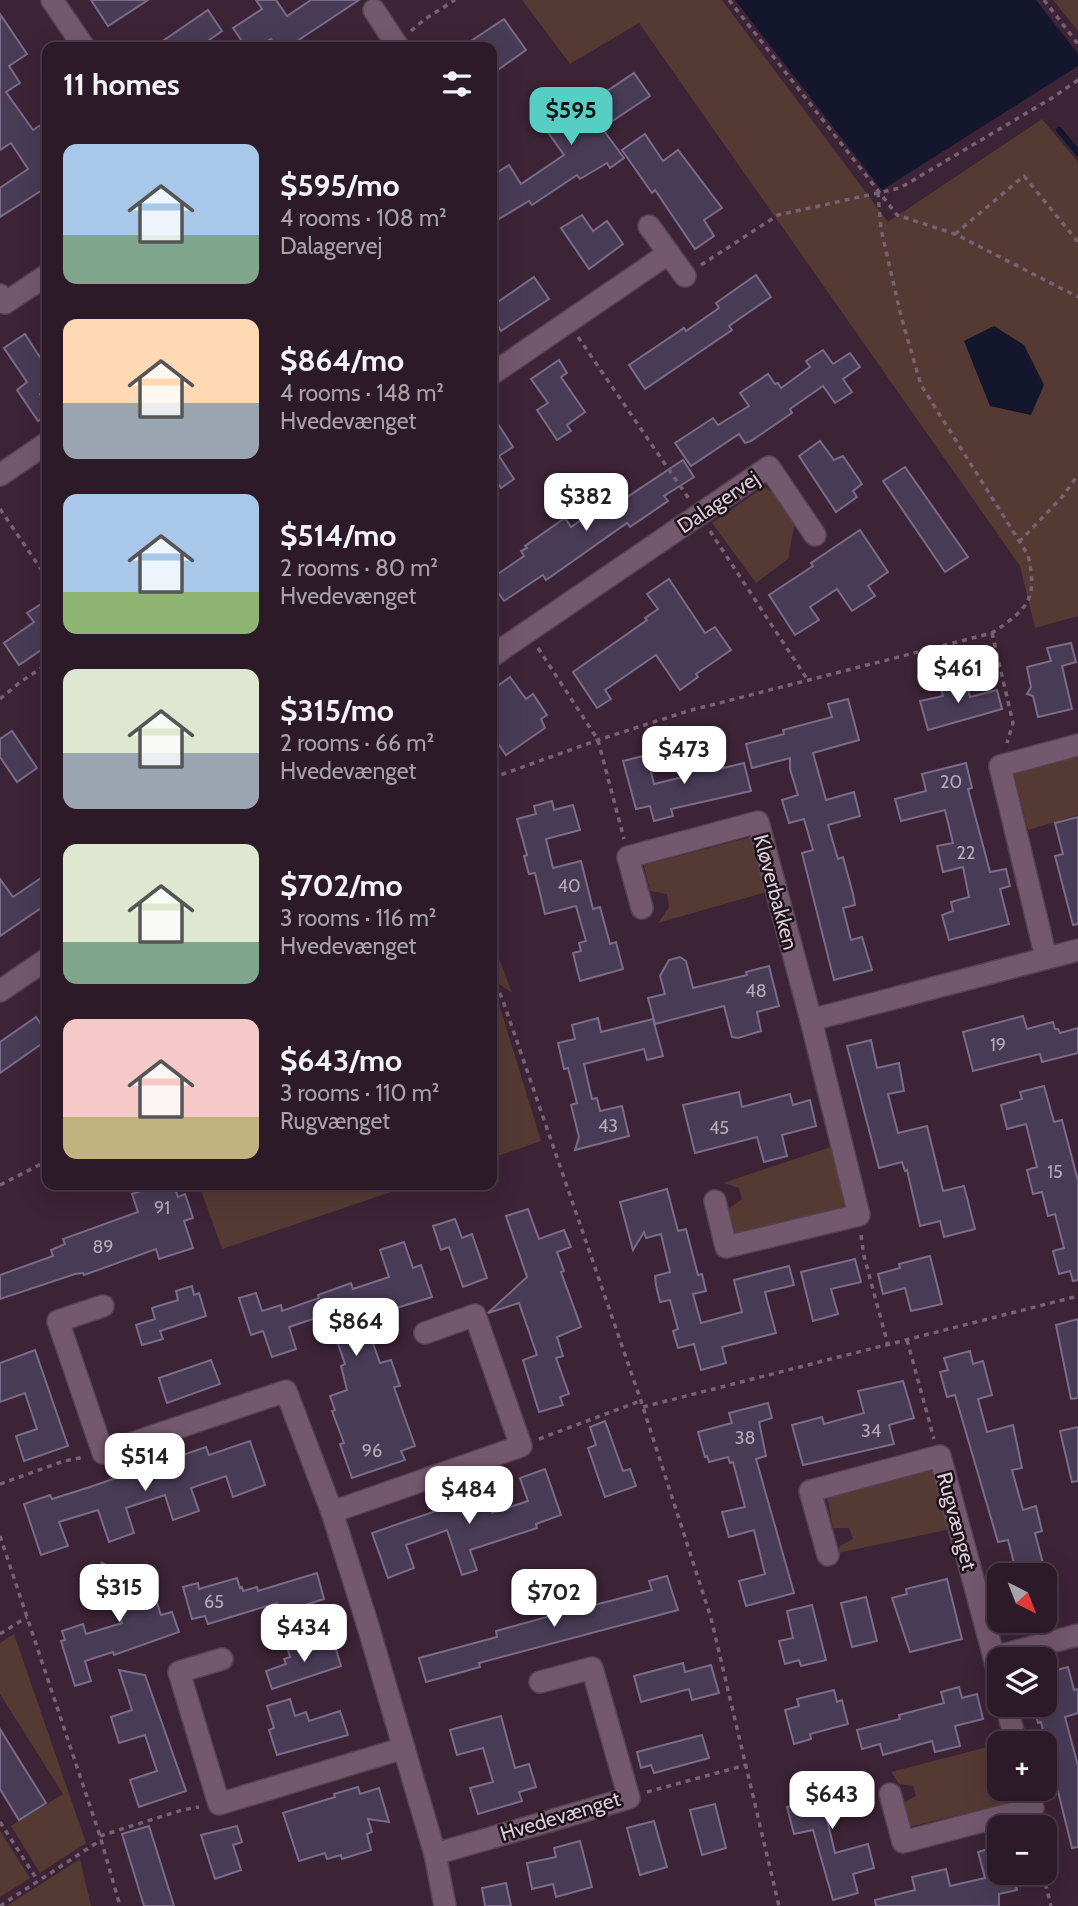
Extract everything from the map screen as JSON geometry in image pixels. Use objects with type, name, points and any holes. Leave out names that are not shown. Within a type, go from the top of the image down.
[{"type":"street","points":[[52,0],[81,42]]},
{"type":"street","points":[[374,10],[393,42]]},
{"type":"street","points":[[649,226],[685,276]]},
{"type":"street","points":[[497,371],[669,253]]},
{"type":"street","points":[[0,295],[5,303],[42,278]]},
{"type":"street","points":[[0,475],[42,446]]},
{"type":"street","name":"Dalagervej","points":[[497,650],[769,467],[815,534]]},
{"type":"street","points":[[1046,958],[1000,766],[1078,746]]},
{"type":"street","name":"Kløverbakken","points":[[628,857],[758,822],[859,1215]]},
{"type":"street","points":[[628,857],[642,908]]},
{"type":"street","points":[[811,1020],[1078,950]]},
{"type":"street","points":[[0,991],[42,965]]},
{"type":"street","points":[[715,1201],[726,1247],[859,1215]]},
{"type":"street","points":[[103,1306],[58,1321],[103,1453],[286,1391],[332,1512],[435,1854],[445,1906]]},
{"type":"street","points":[[332,1512],[521,1446],[475,1315],[425,1333]]},
{"type":"street","name":"Rugvænget","points":[[828,1555],[810,1491],[940,1456],[992,1647]]},
{"type":"street","name":"Rugvænget","points":[[1048,1647],[1078,1635]]},
{"type":"street","points":[[222,1659],[179,1672],[219,1804],[404,1748]]},
{"type":"street","name":"Hvedevænget","points":[[435,1854],[629,1798],[592,1668],[540,1682]]},
{"type":"street","points":[[890,1794],[903,1842],[1033,1808]]},
{"type":"path","points":[[399,42],[425,19],[455,0]]},
{"type":"path","points":[[729,0],[897,215],[955,234],[1078,297]]},
{"type":"path","points":[[1044,0],[1078,44]]},
{"type":"path","points":[[685,276],[778,215],[900,188],[1078,80]]},
{"type":"path","points":[[955,234],[1024,176],[1078,242]]},
{"type":"path","points":[[497,776],[701,707],[992,633],[1015,618],[1029,599],[1033,578],[1028,555],[921,385],[881,229],[878,193]]},
{"type":"path","points":[[1019,542],[1062,497],[1078,475]]},
{"type":"path","points":[[0,509],[42,571]]},
{"type":"path","points":[[527,632],[598,740],[628,857]]},
{"type":"path","points":[[992,633],[1013,723],[1000,766]]},
{"type":"path","points":[[0,699],[42,667]]},
{"type":"path","points":[[497,990],[641,1401],[712,1618],[779,1906]]},
{"type":"path","points":[[0,1185],[42,1164]]},
{"type":"path","points":[[859,1215],[864,1256],[888,1345]]},
{"type":"path","points":[[643,1407],[1078,1296]]},
{"type":"path","points":[[907,1340],[940,1456]]},
{"type":"path","points":[[521,1446],[641,1401]]},
{"type":"path","points":[[0,1484],[64,1461],[103,1453]]},
{"type":"path","points":[[0,1536],[101,1838],[120,1906]]},
{"type":"path","points":[[0,1634],[27,1617]]},
{"type":"path","points":[[629,1798],[746,1765]]},
{"type":"path","points":[[0,1906],[101,1838],[181,1810],[219,1804]]},
{"type":"path","points":[[0,1822],[38,1881]]},
{"type":"path","points":[[1046,1885],[1051,1906]]},
{"type":"shaded area","points":[[522,0],[722,0],[888,222],[1042,119],[1078,162],[1078,616],[1035,628],[1020,566],[639,23],[570,64]]},
{"type":"shaded area","points":[[1053,0],[1078,0],[1078,31]]},
{"type":"shaded area","points":[[764,487],[773,493],[795,522],[788,559],[756,583],[712,523]]},
{"type":"shaded area","points":[[1078,757],[1078,815],[1028,830],[1014,774]]},
{"type":"shaded area","points":[[751,837],[767,892],[658,923],[669,907],[667,894],[650,891],[644,865]]},
{"type":"shaded area","points":[[497,953],[512,993],[497,982]]},
{"type":"shaded area","points":[[497,1000],[498,1001],[541,1141],[497,1156]]},
{"type":"shaded area","points":[[831,1147],[845,1206],[736,1235],[728,1209],[742,1199],[739,1188],[723,1183]]},
{"type":"shaded area","points":[[201,1190],[397,1190],[222,1249]]},
{"type":"shaded area","points":[[932,1470],[951,1529],[838,1553],[840,1546],[853,1539],[849,1528],[833,1528],[827,1496]]},
{"type":"shaded area","points":[[14,1634],[86,1843],[40,1873],[11,1826],[63,1794],[0,1694],[0,1643]]},
{"type":"shaded area","points":[[987,1747],[987,1801],[1017,1801],[909,1827],[901,1804],[916,1796],[913,1786],[899,1784],[891,1772]]},
{"type":"shaded area","points":[[0,1831],[30,1878],[0,1897]]},
{"type":"shaded area","points":[[80,1859],[91,1906],[7,1906]]},
{"type":"water","points":[[735,0],[1036,0],[1078,54],[1078,66],[882,190]]},
{"type":"water","points":[[994,326],[1024,345],[1044,385],[1031,415],[990,406],[964,341]]},
{"type":"building","points":[[91,0],[148,0],[108,26]]},
{"type":"building","points":[[256,0],[276,0],[287,16],[311,0],[359,0],[296,42],[273,42],[271,39],[266,42],[243,42],[233,28],[262,9]]},
{"type":"building","points":[[208,10],[222,31],[206,42],[161,42]]},
{"type":"building","points":[[0,14],[27,54],[9,66],[20,83],[6,92],[33,130],[42,124],[42,190],[0,217],[0,188],[28,169],[11,143],[0,150]]},
{"type":"building","points":[[504,19],[526,50],[497,70],[497,42],[470,42]]},
{"type":"building","points":[[634,73],[650,96],[602,128],[624,158],[610,168],[607,163],[580,179],[577,175],[532,205],[529,201],[497,220],[497,173],[509,165],[521,184],[564,155],[547,131],[562,120],[557,111],[583,94],[589,103]]},
{"type":"building","points":[[645,134],[663,161],[678,150],[722,208],[704,220],[714,236],[695,249],[655,190],[652,193],[622,150]]},
{"type":"building","points":[[582,215],[593,231],[607,221],[623,244],[589,269],[561,228]]},
{"type":"building","points":[[756,275],[771,297],[729,326],[732,330],[645,389],[629,365],[719,308],[716,303]]},
{"type":"building","points":[[534,277],[549,299],[501,331],[497,325],[497,303]]},
{"type":"building","points":[[25,334],[42,360],[42,418],[38,421],[17,390],[27,382],[4,348]]},
{"type":"building","points":[[823,350],[833,364],[850,353],[860,367],[843,379],[852,392],[835,403],[823,386],[790,409],[792,413],[751,441],[745,443],[739,434],[691,466],[675,443],[713,418],[718,425],[749,406],[740,393],[768,374],[781,388],[810,367],[806,361]]},
{"type":"building","points":[[559,360],[567,373],[561,377],[585,412],[567,425],[571,431],[557,440],[537,410],[548,403],[531,379]]},
{"type":"building","points":[[497,423],[513,447],[499,456],[514,479],[501,488],[497,482]]},
{"type":"building","points":[[820,441],[834,460],[843,456],[862,484],[853,491],[857,497],[836,512],[799,456]]},
{"type":"building","points":[[683,460],[694,477],[664,496],[668,501],[630,527],[627,523],[546,580],[543,575],[504,601],[497,591],[497,575],[524,556],[521,551],[527,548],[525,546],[565,518],[571,527],[608,501],[612,507]]},
{"type":"building","points":[[905,467],[968,557],[945,572],[883,481]]},
{"type":"building","points":[[860,530],[888,572],[868,586],[875,596],[852,611],[837,589],[810,607],[819,620],[795,635],[769,595]]},
{"type":"building","points":[[669,579],[705,633],[715,627],[731,650],[696,674],[698,677],[680,690],[656,655],[605,690],[611,699],[597,708],[573,672],[647,620],[645,618],[658,609],[647,594]]},
{"type":"building","points":[[42,606],[42,649],[19,665],[4,643],[34,622],[27,613]]},
{"type":"building","points":[[1071,643],[1076,662],[1062,666],[1072,709],[1038,717],[1033,696],[1027,694],[1031,687],[1027,667],[1051,661],[1047,648]]},
{"type":"building","points":[[510,677],[526,699],[533,694],[547,715],[541,719],[545,728],[506,755],[497,742],[497,686]]},
{"type":"building","points":[[965,679],[970,697],[997,690],[1002,709],[928,730],[920,701],[943,696],[940,685]]},
{"type":"building","points":[[848,699],[859,740],[813,753],[826,800],[854,792],[860,816],[828,825],[838,859],[843,857],[853,894],[855,905],[843,908],[851,940],[862,937],[872,970],[834,980],[802,853],[813,850],[804,819],[789,823],[782,800],[798,795],[790,769],[790,758],[752,768],[746,744],[784,734],[783,730],[832,717],[828,704]]},
{"type":"building","points":[[12,731],[37,768],[17,782],[0,757],[0,739]]},
{"type":"building","points":[[647,755],[654,784],[687,776],[685,767],[717,759],[719,769],[744,763],[751,791],[671,809],[673,816],[654,821],[650,806],[636,809],[623,761]]},
{"type":"building","points":[[966,763],[972,788],[968,789],[990,872],[1006,869],[1010,886],[1000,889],[1009,924],[949,940],[942,915],[953,911],[951,902],[969,897],[963,867],[943,872],[937,846],[953,843],[945,810],[901,821],[895,799],[926,791],[922,774]]},
{"type":"building","points":[[552,801],[554,810],[573,805],[580,830],[546,839],[553,868],[581,861],[593,909],[600,907],[610,944],[616,942],[623,969],[580,981],[573,953],[581,951],[579,943],[586,941],[576,906],[545,914],[535,873],[529,874],[517,819],[536,814],[534,806]]},
{"type":"building","points":[[1078,817],[1078,924],[1073,925],[1055,856],[1063,854],[1055,823]]},
{"type":"building","points":[[42,877],[42,907],[0,936],[0,879],[13,897]]},
{"type":"building","points":[[680,957],[686,961],[693,988],[747,975],[746,972],[769,966],[779,1006],[757,1012],[761,1031],[738,1038],[732,1037],[724,1006],[655,1024],[648,998],[665,994],[660,976],[669,960]]},
{"type":"building","points":[[1023,1016],[1027,1029],[1053,1022],[1060,1033],[1078,1028],[1078,1053],[1042,1062],[1040,1054],[973,1071],[963,1032]]},
{"type":"building","points":[[36,1017],[42,1026],[42,1044],[0,1073],[0,1042]]},
{"type":"building","points":[[598,1018],[601,1032],[653,1019],[663,1056],[647,1060],[644,1049],[584,1064],[592,1099],[597,1098],[600,1111],[622,1106],[629,1136],[575,1150],[579,1137],[571,1105],[577,1103],[568,1068],[564,1069],[558,1043],[575,1039],[572,1025]]},
{"type":"building","points":[[871,1040],[877,1068],[899,1063],[904,1091],[888,1094],[898,1133],[927,1126],[943,1191],[964,1186],[975,1229],[944,1237],[940,1221],[920,1226],[907,1170],[905,1171],[902,1162],[879,1168],[847,1046]]},
{"type":"building","points":[[1044,1086],[1054,1122],[1062,1120],[1078,1181],[1078,1280],[1073,1281],[1070,1271],[1059,1274],[1053,1251],[1064,1248],[1055,1214],[1048,1216],[1042,1192],[1033,1194],[1027,1170],[1037,1167],[1026,1124],[1007,1129],[1001,1105],[1022,1099],[1020,1092]]},
{"type":"building","points":[[739,1092],[742,1107],[790,1094],[793,1105],[810,1100],[816,1126],[782,1135],[787,1156],[764,1162],[757,1137],[695,1153],[683,1105]]},
{"type":"building","points":[[667,1189],[678,1231],[686,1229],[698,1275],[702,1274],[706,1291],[693,1294],[701,1323],[742,1312],[734,1280],[789,1266],[794,1285],[765,1292],[776,1333],[722,1347],[726,1363],[701,1370],[694,1344],[678,1348],[673,1331],[678,1329],[670,1300],[660,1302],[655,1276],[670,1272],[661,1234],[646,1238],[644,1232],[633,1250],[620,1202]]},
{"type":"building","points":[[144,1190],[176,1190],[178,1197],[185,1194],[193,1218],[184,1221],[193,1248],[159,1259],[156,1249],[84,1275],[75,1274],[0,1299],[0,1275],[53,1256],[51,1250],[65,1244],[63,1239],[138,1212],[132,1194]]},
{"type":"building","points":[[528,1209],[539,1239],[564,1230],[571,1247],[557,1252],[564,1271],[561,1272],[581,1327],[557,1337],[563,1356],[556,1358],[569,1394],[560,1397],[563,1405],[539,1412],[523,1360],[537,1355],[519,1303],[488,1313],[527,1277],[506,1216]]},
{"type":"building","points":[[455,1219],[462,1238],[472,1234],[487,1278],[463,1287],[449,1247],[441,1250],[433,1226]]},
{"type":"building","points":[[404,1242],[413,1268],[421,1265],[432,1297],[364,1318],[380,1363],[391,1360],[400,1386],[394,1387],[415,1446],[401,1451],[405,1460],[352,1478],[340,1444],[344,1443],[332,1411],[335,1410],[330,1396],[347,1390],[341,1366],[345,1364],[325,1315],[289,1327],[296,1349],[272,1357],[263,1331],[251,1335],[239,1298],[256,1293],[262,1311],[281,1305],[282,1311],[351,1283],[353,1289],[389,1277],[380,1250]]},
{"type":"building","points":[[930,1256],[942,1304],[911,1311],[905,1288],[883,1294],[878,1274],[900,1268],[899,1264]]},
{"type":"building","points":[[855,1259],[861,1282],[831,1289],[838,1314],[813,1321],[801,1272]]},
{"type":"building","points":[[192,1286],[194,1295],[199,1293],[206,1316],[160,1331],[163,1339],[142,1345],[136,1325],[155,1319],[152,1308],[178,1300],[176,1291]]},
{"type":"building","points":[[1078,1319],[1078,1398],[1071,1399],[1056,1325]]},
{"type":"building","points":[[35,1350],[68,1446],[24,1461],[16,1436],[37,1429],[25,1393],[0,1402],[0,1363]]},
{"type":"building","points":[[970,1351],[973,1364],[983,1361],[992,1395],[978,1399],[987,1432],[1013,1425],[1022,1468],[1012,1470],[1023,1510],[1036,1506],[1042,1531],[1035,1533],[1043,1563],[1014,1563],[1008,1540],[998,1542],[955,1395],[947,1397],[940,1372],[948,1370],[944,1358]]},
{"type":"building","points":[[211,1360],[220,1384],[167,1403],[159,1378]]},
{"type":"building","points":[[903,1381],[914,1418],[889,1425],[894,1444],[803,1465],[792,1425],[822,1417],[824,1424],[864,1413],[858,1391]]},
{"type":"building","points":[[768,1403],[772,1418],[759,1422],[766,1456],[756,1459],[794,1593],[746,1606],[739,1581],[765,1574],[754,1530],[729,1537],[722,1512],[745,1507],[733,1462],[730,1463],[728,1457],[709,1462],[698,1432],[732,1423],[729,1413]]},
{"type":"building","points":[[605,1421],[623,1471],[630,1469],[636,1486],[605,1497],[588,1448],[596,1445],[590,1427]]},
{"type":"building","points":[[1078,1427],[1078,1481],[1072,1482],[1060,1431]]},
{"type":"building","points":[[250,1441],[265,1485],[233,1497],[226,1476],[191,1488],[199,1511],[173,1520],[165,1495],[126,1508],[134,1533],[109,1542],[98,1510],[59,1522],[68,1546],[41,1555],[24,1504],[50,1495],[52,1499],[206,1447],[209,1455]]},
{"type":"building","points":[[545,1469],[561,1515],[536,1524],[537,1528],[470,1550],[477,1570],[462,1575],[447,1530],[406,1545],[414,1568],[388,1578],[372,1533],[485,1494],[492,1513],[528,1501],[520,1478]]},
{"type":"building","points":[[102,1563],[119,1572],[139,1565],[147,1592],[153,1590],[161,1615],[172,1612],[179,1632],[114,1655],[113,1652],[85,1661],[91,1681],[75,1686],[61,1641],[65,1640],[62,1631],[83,1624],[86,1634],[122,1623]]},
{"type":"building","points":[[317,1573],[324,1599],[280,1613],[277,1603],[208,1624],[205,1616],[192,1619],[183,1587],[198,1583],[199,1589],[237,1578],[243,1591],[257,1587],[258,1591]]},
{"type":"building","points":[[667,1576],[678,1610],[479,1663],[480,1667],[426,1682],[419,1658],[497,1637],[496,1631],[563,1610],[558,1593],[577,1588],[583,1608],[652,1590],[649,1581]]},
{"type":"building","points":[[947,1579],[962,1639],[910,1652],[892,1598],[907,1594],[906,1589]]},
{"type":"building","points":[[866,1597],[877,1641],[852,1647],[841,1603]]},
{"type":"building","points":[[812,1605],[826,1660],[801,1666],[799,1660],[785,1664],[779,1641],[793,1638],[787,1611]]},
{"type":"building","points":[[307,1640],[310,1651],[334,1643],[341,1666],[272,1689],[266,1671],[286,1664],[284,1659],[290,1657],[287,1647]]},
{"type":"building","points":[[683,1663],[685,1672],[711,1665],[719,1693],[692,1700],[689,1689],[641,1702],[634,1676]]},
{"type":"building","points":[[1068,1667],[1074,1690],[1078,1689],[1078,1713],[1065,1717],[1078,1766],[1078,1847],[1072,1848],[1057,1787],[1057,1731],[1043,1731],[1037,1717],[1057,1717],[1057,1670]]},
{"type":"building","points":[[119,1670],[145,1675],[186,1791],[139,1807],[130,1780],[157,1771],[145,1735],[119,1743],[111,1717],[132,1710]]},
{"type":"building","points":[[959,1687],[962,1698],[977,1694],[983,1719],[955,1726],[960,1746],[935,1752],[932,1741],[883,1755],[880,1744],[862,1749],[857,1730],[900,1719],[899,1715],[944,1703],[941,1692]]},
{"type":"building","points":[[834,1690],[837,1702],[842,1700],[848,1724],[810,1734],[811,1739],[794,1744],[785,1710],[799,1706],[797,1699]]},
{"type":"building","points":[[290,1699],[295,1716],[306,1712],[309,1721],[340,1711],[348,1735],[277,1755],[269,1730],[274,1728],[267,1706]]},
{"type":"building","points":[[501,1716],[515,1768],[529,1764],[536,1787],[519,1792],[522,1801],[478,1814],[470,1788],[493,1782],[483,1748],[457,1755],[450,1730]]},
{"type":"building","points":[[0,1729],[46,1803],[19,1820],[0,1789]]},
{"type":"building","points":[[702,1735],[709,1758],[654,1773],[651,1765],[641,1768],[637,1752]]},
{"type":"building","points":[[853,1773],[862,1806],[826,1815],[835,1853],[868,1844],[874,1868],[853,1874],[858,1893],[833,1900],[813,1830],[794,1834],[787,1807],[806,1802],[804,1793],[815,1791],[812,1779]]},
{"type":"building","points":[[358,1787],[360,1794],[379,1788],[389,1822],[368,1819],[372,1832],[367,1834],[371,1850],[342,1859],[341,1855],[327,1859],[325,1853],[299,1861],[283,1813]]},
{"type":"building","points":[[715,1804],[726,1848],[702,1855],[690,1810]]},
{"type":"building","points":[[654,1821],[667,1867],[640,1875],[627,1828]]},
{"type":"building","points":[[149,1826],[174,1906],[144,1906],[122,1834]]},
{"type":"building","points":[[237,1826],[242,1842],[233,1845],[241,1870],[215,1879],[201,1835]]},
{"type":"building","points":[[580,1841],[592,1887],[556,1897],[553,1884],[532,1889],[527,1863],[556,1857],[554,1848]]},
{"type":"building","points":[[987,1849],[987,1885],[1016,1885],[1017,1890],[999,1894],[999,1906],[876,1906],[875,1900],[915,1890],[912,1877],[946,1869],[950,1886],[985,1878],[978,1852]]},
{"type":"building","points":[[506,1883],[511,1906],[485,1906],[482,1888]]},
{"type":"waterway","points":[[1059,130],[1078,153]]}]
